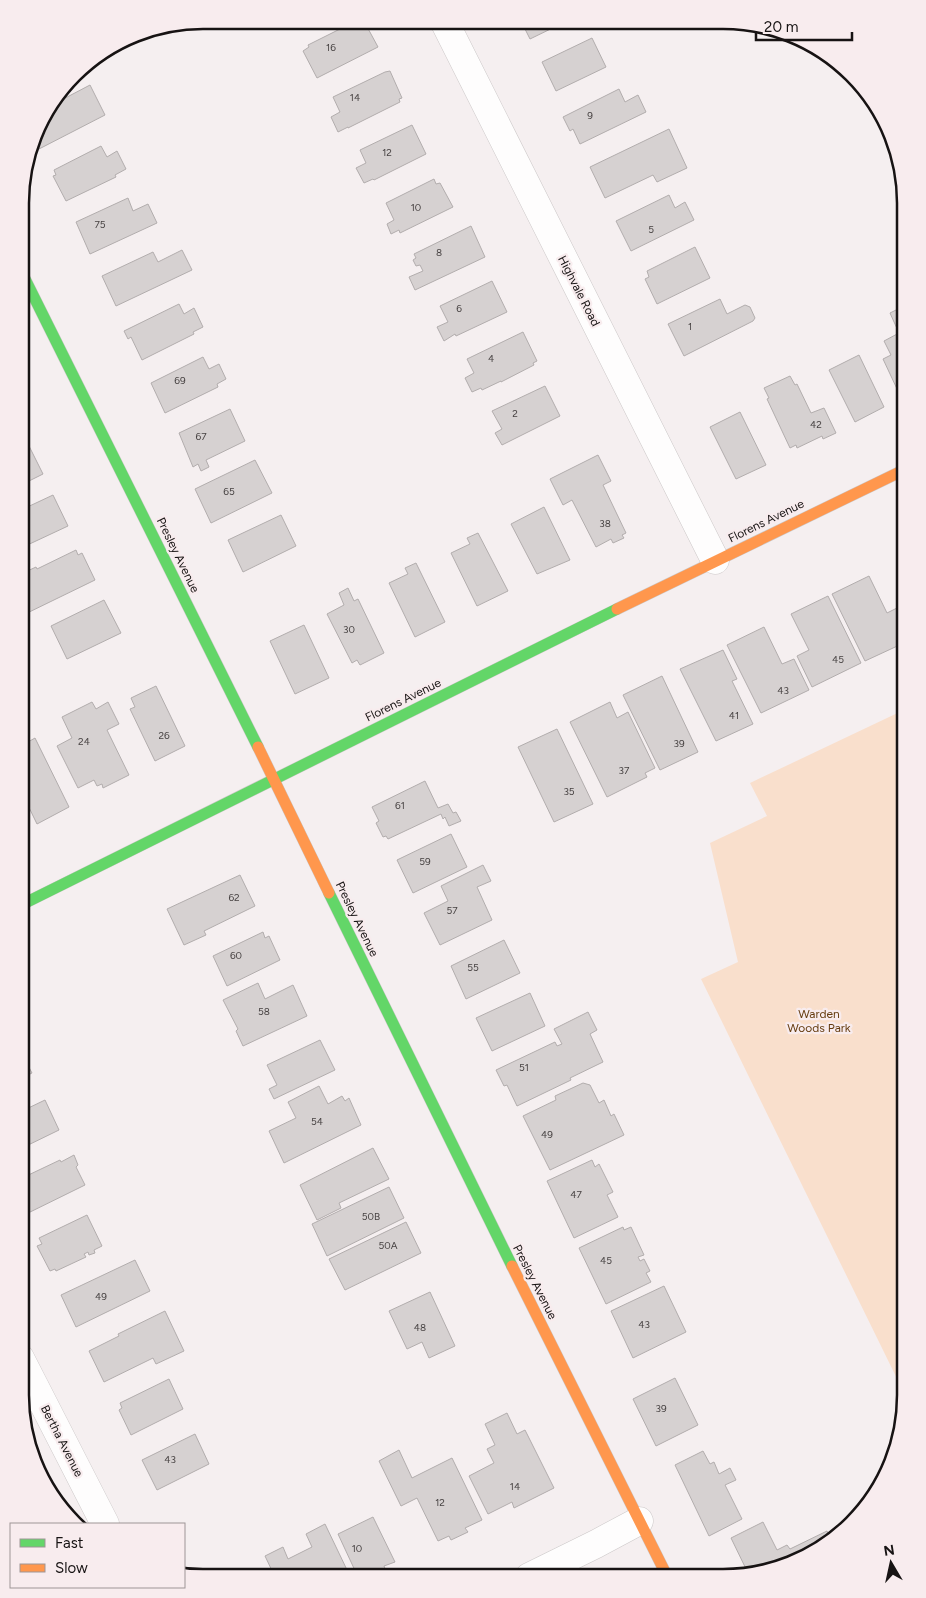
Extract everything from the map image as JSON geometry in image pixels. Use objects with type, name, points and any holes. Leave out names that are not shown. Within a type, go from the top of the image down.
[{"type":"street","name":"Highvale Road","points":[[448,29],[716,560]]},
{"type":"street","name":"Presley Avenue","points":[[29,287],[274,780],[450,1143],[663,1569]]},
{"type":"street","name":"Florens Avenue","points":[[29,901],[716,560],[897,473]]},
{"type":"street","name":"Bertha Avenue","points":[[29,1376],[103,1523]]},
{"type":"street","points":[[546,1569],[639,1521]]},
{"type":"green space","name":"Warden Woods Park","points":[[897,713],[897,1379],[701,979],[738,962],[710,843],[767,816],[750,783]]},
{"type":"building","points":[[340,29],[368,29],[378,47],[317,78],[303,51],[309,47],[308,45]]},
{"type":"building","points":[[525,29],[551,29],[530,39]]},
{"type":"building","points":[[592,38],[606,67],[556,91],[542,62]]},
{"type":"building","points":[[390,71],[402,98],[399,99],[400,102],[338,132],[331,117],[340,112],[333,97]]},
{"type":"building","points":[[90,85],[105,115],[39,149],[38,147],[47,126],[63,99]]},
{"type":"building","points":[[619,89],[625,102],[638,95],[646,112],[580,144],[573,129],[570,131],[563,117]]},
{"type":"building","points":[[412,125],[426,154],[374,180],[364,183],[356,168],[366,163],[360,150]]},
{"type":"building","points":[[669,129],[687,168],[657,182],[653,175],[605,198],[590,167]]},
{"type":"building","points":[[101,146],[107,157],[117,151],[126,169],[115,175],[116,177],[66,201],[53,176],[56,175],[54,170]]},
{"type":"building","points":[[434,179],[436,184],[440,183],[453,207],[400,233],[399,230],[391,234],[387,224],[394,220],[386,203]]},
{"type":"building","points":[[669,195],[675,208],[685,202],[694,220],[631,251],[616,221]]},
{"type":"building","points":[[128,198],[133,211],[148,204],[157,223],[90,254],[76,222]]},
{"type":"building","points":[[471,226],[485,257],[415,290],[409,277],[423,271],[420,265],[416,266],[413,260],[416,258],[414,254]]},
{"type":"building","points":[[695,247],[710,278],[657,304],[645,279],[649,277],[647,271]]},
{"type":"building","points":[[182,250],[192,270],[116,306],[102,276],[153,252],[158,262]]},
{"type":"building","points":[[492,281],[507,312],[456,336],[455,334],[444,341],[437,327],[448,322],[440,306]]},
{"type":"building","points":[[720,299],[727,314],[745,305],[750,307],[755,318],[753,321],[684,356],[668,324]]},
{"type":"building","points":[[179,304],[184,314],[194,308],[203,327],[193,332],[194,334],[142,360],[131,337],[128,339],[124,331]]},
{"type":"building","points":[[897,310],[897,329],[890,313]]},
{"type":"building","points":[[523,332],[537,361],[533,363],[534,365],[501,382],[472,392],[465,378],[474,373],[467,359]]},
{"type":"building","points":[[897,334],[897,389],[883,359],[891,355],[884,341]]},
{"type":"building","points":[[859,355],[884,407],[855,422],[829,370]]},
{"type":"building","points":[[203,357],[209,369],[219,364],[226,379],[217,384],[218,387],[165,413],[151,383]]},
{"type":"building","points":[[790,376],[795,385],[797,384],[811,413],[824,408],[836,433],[823,439],[822,436],[797,448],[796,445],[790,448],[767,399],[769,398],[764,388]]},
{"type":"building","points":[[545,386],[560,416],[502,445],[495,433],[502,429],[492,411]]},
{"type":"building","points":[[230,409],[245,441],[206,460],[209,467],[201,471],[198,464],[193,467],[179,433]]},
{"type":"building","points":[[740,412],[766,465],[736,479],[710,427]]},
{"type":"building","points":[[29,446],[43,474],[29,481]]},
{"type":"building","points":[[598,455],[611,481],[603,485],[626,533],[622,535],[624,538],[613,543],[611,539],[596,547],[572,500],[563,505],[550,479]]},
{"type":"building","points":[[255,460],[272,493],[211,523],[195,489]]},
{"type":"building","points":[[53,495],[68,526],[29,544],[29,506]]},
{"type":"building","points":[[544,507],[570,560],[537,574],[511,524]]},
{"type":"building","points":[[281,515],[296,546],[243,572],[228,540]]},
{"type":"building","points":[[478,533],[508,591],[477,606],[451,553],[470,544],[467,538]]},
{"type":"building","points":[[76,550],[78,555],[82,553],[95,580],[29,612],[29,570],[36,567],[37,569]]},
{"type":"building","points":[[416,563],[445,622],[415,637],[389,583],[408,574],[405,568]]},
{"type":"building","points":[[869,576],[887,613],[897,608],[897,646],[865,661],[832,594]]},
{"type":"building","points":[[348,588],[354,601],[358,599],[384,653],[360,665],[357,660],[352,663],[327,614],[344,605],[339,593]]},
{"type":"building","points":[[828,596],[861,663],[812,687],[797,656],[809,650],[791,614]]},
{"type":"building","points":[[104,600],[121,633],[67,659],[51,626]]},
{"type":"building","points":[[304,625],[329,678],[295,694],[270,641]]},
{"type":"building","points":[[764,627],[782,664],[794,659],[809,690],[761,713],[727,645]]},
{"type":"building","points":[[723,650],[737,679],[732,681],[753,724],[716,741],[680,669]]},
{"type":"building","points":[[662,676],[698,752],[660,770],[623,695]]},
{"type":"building","points":[[156,686],[185,746],[155,761],[130,709],[135,707],[131,698]]},
{"type":"building","points":[[92,702],[96,709],[108,702],[119,724],[107,730],[129,775],[103,788],[102,784],[97,786],[94,780],[78,788],[57,746],[72,738],[62,717]]},
{"type":"building","points":[[610,702],[617,718],[628,712],[655,768],[645,773],[647,777],[607,797],[570,722]]},
{"type":"building","points":[[557,729],[593,804],[554,822],[518,747]]},
{"type":"building","points":[[35,738],[69,807],[37,824],[29,808],[29,741]]},
{"type":"building","points":[[425,781],[438,808],[448,804],[461,821],[449,826],[445,817],[443,819],[441,814],[388,839],[386,836],[383,837],[376,823],[379,821],[372,807]]},
{"type":"building","points":[[451,834],[467,867],[413,893],[397,860]]},
{"type":"building","points":[[483,865],[491,881],[477,887],[492,920],[440,945],[424,913],[448,901],[441,886]]},
{"type":"building","points":[[240,875],[255,906],[204,931],[206,935],[184,945],[167,909]]},
{"type":"building","points":[[263,932],[265,938],[269,936],[280,960],[227,986],[213,956]]},
{"type":"building","points":[[504,940],[520,973],[466,999],[451,966]]},
{"type":"building","points":[[258,983],[265,999],[293,985],[307,1016],[243,1046],[236,1031],[238,1029],[223,1000]]},
{"type":"building","points":[[530,993],[545,1026],[492,1051],[476,1018]]},
{"type":"building","points":[[588,1012],[597,1030],[590,1034],[603,1062],[517,1106],[507,1085],[504,1086],[496,1070],[555,1042],[557,1046],[562,1044],[554,1029]]},
{"type":"building","points":[[320,1040],[335,1070],[274,1099],[269,1089],[277,1085],[267,1065]]},
{"type":"building","points":[[583,1083],[590,1085],[599,1103],[604,1100],[611,1116],[614,1114],[624,1135],[550,1170],[523,1116],[556,1100],[555,1096]]},
{"type":"building","points":[[319,1086],[328,1104],[342,1096],[345,1101],[349,1098],[361,1125],[284,1163],[269,1131],[296,1118],[288,1102]]},
{"type":"building","points":[[45,1100],[59,1130],[29,1145],[29,1108]]},
{"type":"building","points":[[373,1148],[389,1179],[339,1203],[341,1208],[317,1220],[300,1185]]},
{"type":"building","points":[[74,1155],[78,1165],[76,1167],[85,1185],[29,1213],[29,1175],[60,1160],[61,1162]]},
{"type":"building","points":[[592,1160],[595,1167],[599,1164],[613,1192],[607,1195],[618,1217],[574,1238],[547,1181]]},
{"type":"building","points":[[389,1187],[404,1218],[327,1256],[312,1224]]},
{"type":"building","points":[[87,1215],[102,1246],[94,1250],[95,1253],[89,1255],[88,1252],[84,1254],[86,1257],[56,1271],[55,1269],[50,1271],[37,1246],[42,1244],[39,1238]]},
{"type":"building","points":[[406,1222],[421,1253],[345,1290],[329,1259]]},
{"type":"building","points":[[623,1227],[624,1230],[631,1227],[644,1255],[638,1257],[640,1261],[644,1259],[650,1271],[646,1273],[651,1282],[606,1304],[579,1248]]},
{"type":"building","points":[[135,1260],[150,1291],[76,1327],[61,1295]]},
{"type":"building","points":[[664,1286],[686,1332],[633,1358],[611,1311]]},
{"type":"building","points":[[430,1292],[455,1346],[429,1358],[422,1342],[407,1349],[389,1311]]},
{"type":"building","points":[[165,1311],[184,1351],[156,1364],[153,1358],[104,1382],[89,1351],[119,1336],[118,1334]]},
{"type":"building","points":[[675,1378],[698,1425],[656,1446],[633,1399]]},
{"type":"building","points":[[169,1379],[183,1409],[131,1435],[119,1410],[122,1408],[120,1403]]},
{"type":"building","points":[[507,1413],[517,1434],[525,1430],[554,1488],[514,1508],[512,1502],[488,1514],[469,1476],[494,1463],[487,1449],[495,1445],[485,1424]]},
{"type":"building","points":[[195,1434],[209,1464],[157,1490],[142,1460]]},
{"type":"building","points":[[399,1450],[412,1478],[452,1458],[482,1520],[465,1528],[468,1532],[451,1540],[449,1536],[438,1541],[417,1498],[401,1506],[379,1461]]},
{"type":"building","points":[[703,1451],[710,1464],[714,1462],[719,1474],[730,1468],[736,1480],[725,1485],[742,1519],[709,1536],[675,1465]]},
{"type":"building","points":[[373,1517],[395,1562],[384,1566],[385,1569],[354,1569],[338,1534]]},
{"type":"building","points":[[763,1522],[777,1550],[787,1545],[790,1549],[827,1531],[828,1534],[810,1546],[790,1556],[746,1568],[731,1538]]},
{"type":"building","points":[[325,1524],[347,1569],[271,1569],[265,1556],[283,1547],[288,1559],[312,1547],[306,1534]]},
{"type":"traffic: fast","points":[[29,287],[258,747]]},
{"type":"traffic: fast","points":[[29,901],[617,609]]},
{"type":"traffic: fast","points":[[329,893],[512,1266]]},
{"type":"traffic: slow","points":[[617,609],[897,473]]},
{"type":"traffic: slow","points":[[258,747],[329,893]]},
{"type":"traffic: slow","points":[[512,1266],[664,1569]]}]
